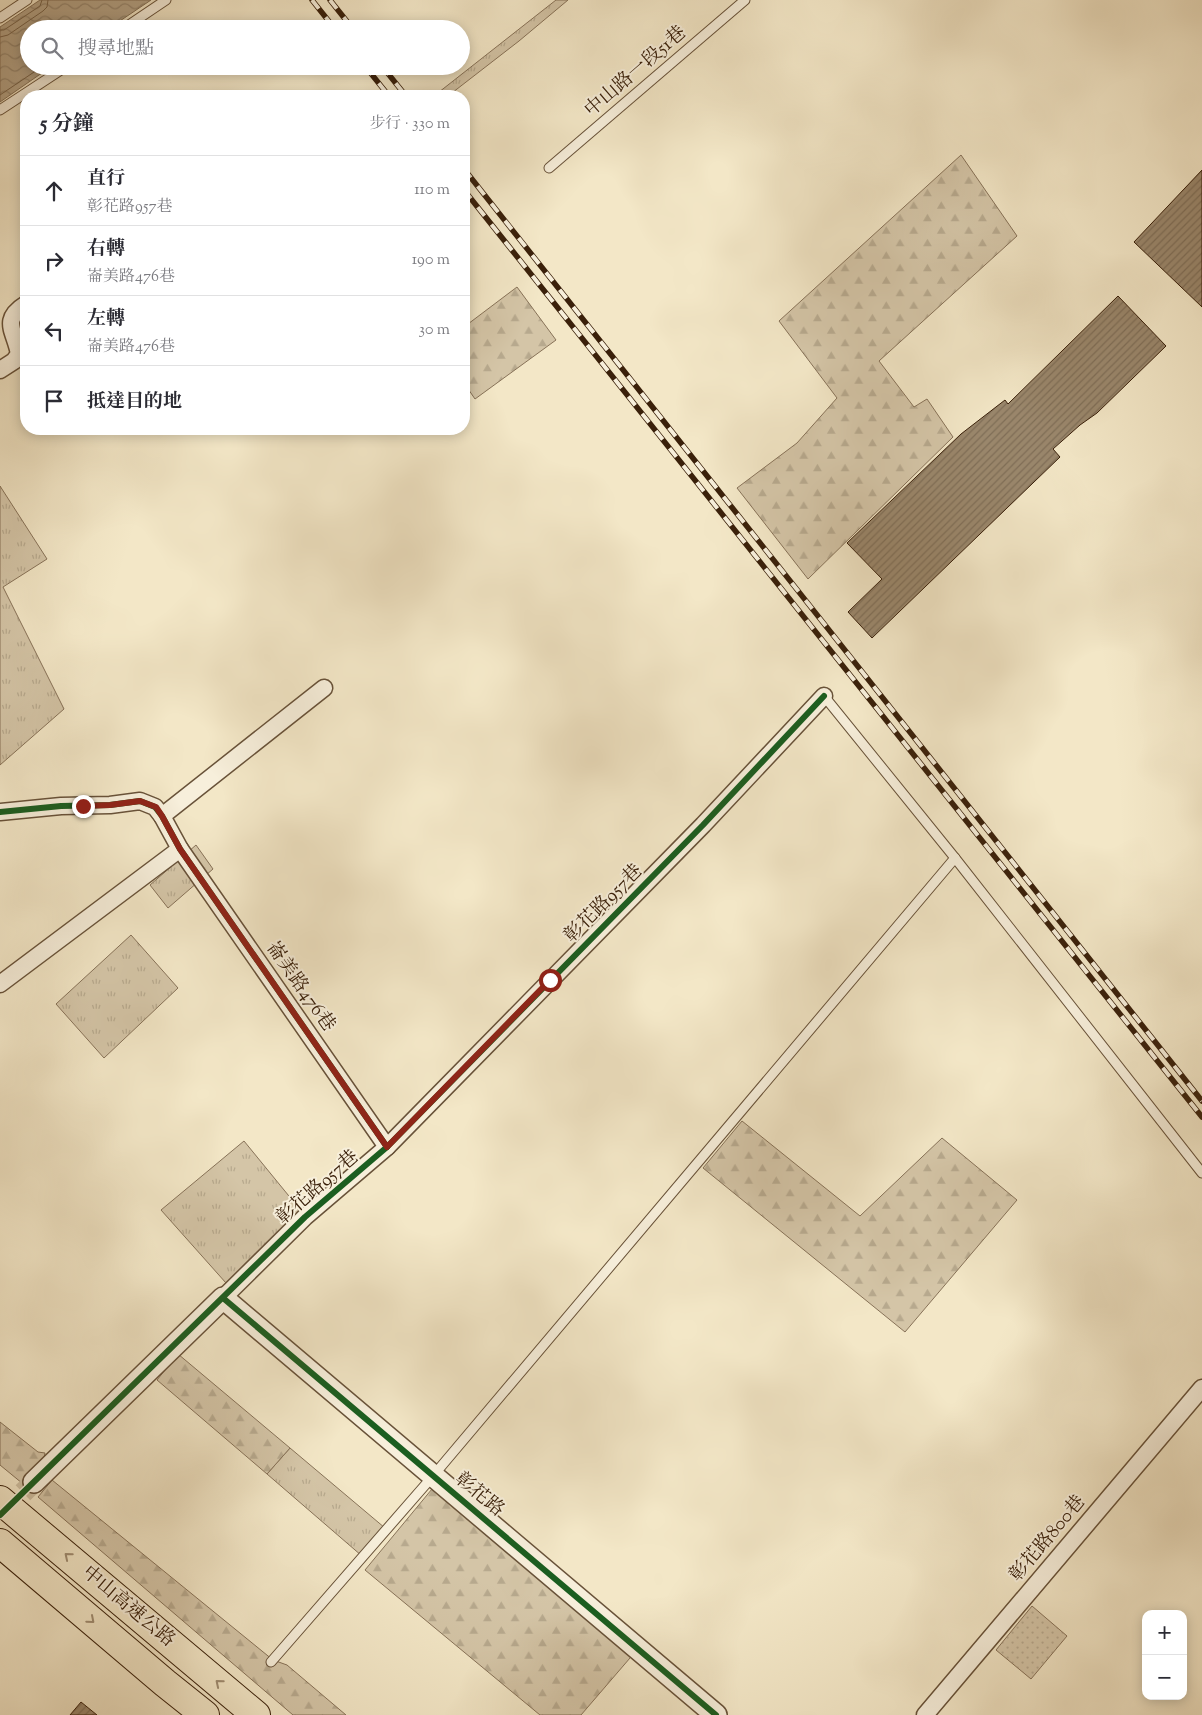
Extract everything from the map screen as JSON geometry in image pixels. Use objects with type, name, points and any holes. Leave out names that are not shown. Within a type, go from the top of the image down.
[{"type":"highway","name":"中山高速公路","points":[[0,1500],[256,1715]]},
{"type":"highway","name":"中山高速公路","points":[[0,1543],[205,1715]]},
{"type":"street","points":[[0,370],[14,361],[19,354],[9,326],[11,318],[20,308]]},
{"type":"street","points":[[162,816],[324,688]]},
{"type":"street","name":"彰花路957巷","points":[[34,1482],[306,1217],[387,1147],[703,825],[824,696]]},
{"type":"street","name":"崙美路476巷","points":[[0,812],[60,806],[110,805],[140,801],[156,807],[180,849],[387,1147]]},
{"type":"street","points":[[0,984],[180,849]]},
{"type":"street","name":"彰花路","points":[[222,1298],[716,1715]]},
{"type":"street","name":"彰花路800巷","points":[[925,1715],[1202,1388]]},
{"type":"lane","points":[[0,18],[27,0]]},
{"type":"lane","points":[[136,20],[166,0]]},
{"type":"lane","name":"中山路一段51巷","points":[[549,168],[745,0]]},
{"type":"lane","points":[[30,90],[53,75]]},
{"type":"lane","points":[[0,110],[20,97]]},
{"type":"lane","points":[[824,696],[955,858],[1202,1173]]},
{"type":"lane","points":[[270,1662],[433,1476],[955,858]]},
{"type":"green space","points":[[556,0],[568,0],[456,90],[442,90],[461,75],[470,75],[470,68]]},
{"type":"green space","points":[[961,155],[1017,236],[879,361],[914,407],[927,399],[953,437],[808,579],[737,488],[797,443],[837,398],[779,321]]},
{"type":"green space","points":[[517,287],[556,340],[475,399],[470,392],[470,322]]},
{"type":"green space","points":[[0,486],[47,559],[3,587],[64,709],[0,765]]},
{"type":"green space","points":[[196,845],[213,869],[168,908],[150,885]]},
{"type":"green space","points":[[131,935],[178,988],[104,1058],[56,1004]]},
{"type":"green space","points":[[742,1121],[860,1216],[942,1138],[1017,1200],[905,1332],[703,1168]]},
{"type":"green space","points":[[244,1141],[302,1212],[226,1283],[161,1210]]},
{"type":"green space","points":[[178,1354],[290,1448],[267,1474],[157,1380]]},
{"type":"green space","points":[[0,1422],[38,1452],[45,1453],[42,1467],[28,1488],[0,1465]]},
{"type":"green space","points":[[290,1448],[385,1528],[362,1556],[267,1474]]},
{"type":"green space","points":[[52,1480],[273,1660],[287,1665],[346,1715],[293,1715],[38,1497]]},
{"type":"green space","points":[[441,1487],[636,1651],[581,1715],[540,1715],[365,1570],[432,1489]]},
{"type":"green space","points":[[1032,1606],[1067,1636],[1031,1679],[996,1650]]},
{"type":"water","points":[[40,0],[151,0],[121,20],[20,20],[20,75],[39,75],[0,102],[0,27]]},
{"type":"building","points":[[1202,170],[1202,307],[1134,242]]},
{"type":"building","points":[[1118,296],[1166,346],[1097,413],[1053,449],[1060,457],[872,638],[848,612],[882,579],[847,543],[961,434],[1005,400],[1008,404]]},
{"type":"building","points":[[81,1702],[97,1715],[70,1715]]},
{"type":"tunnel","points":[[0,1515],[34,1482]]},
{"type":"railway","points":[[312,0],[328,20]]},
{"type":"railway","points":[[330,0],[346,20]]},
{"type":"railway","points":[[372,75],[384,90]]},
{"type":"railway","points":[[389,75],[401,90]]},
{"type":"railway","points":[[470,177],[1202,1101]]},
{"type":"railway","points":[[470,198],[1202,1117]]},
{"type":"cycle path","points":[[0,1515],[305,1217],[387,1147],[703,825],[824,696]]},
{"type":"cycle path","points":[[0,812],[61,806],[110,805],[140,801],[155,807],[180,849],[387,1147]]},
{"type":"cycle path","points":[[223,1298],[716,1715]]},
{"type":"route","points":[[83,806],[140,801],[156,807],[180,849],[387,1147],[550,980]]}]
